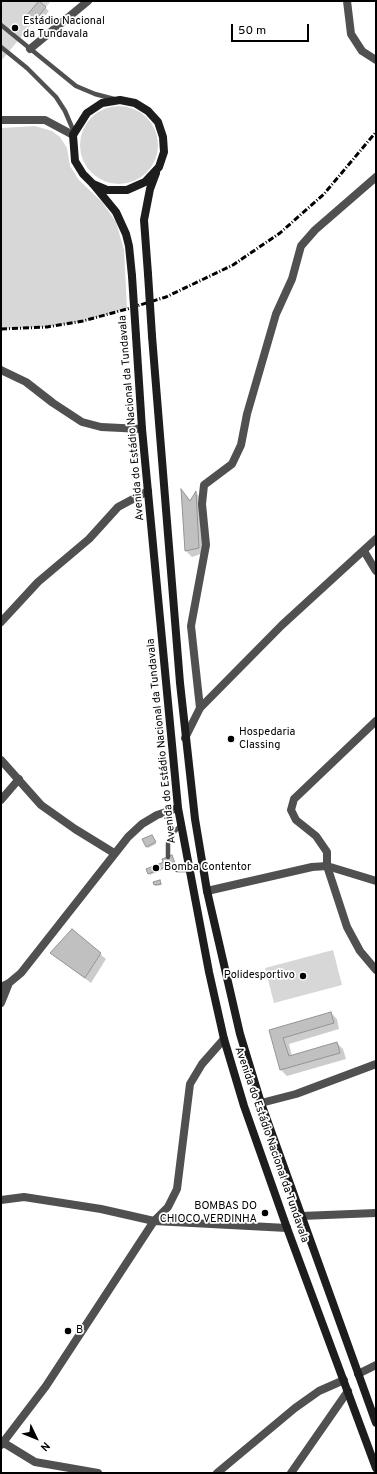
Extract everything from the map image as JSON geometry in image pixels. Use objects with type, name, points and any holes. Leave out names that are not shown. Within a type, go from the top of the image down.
[{"type":"street","points":[[30,49],[88,1]]},
{"type":"street","points":[[347,1],[351,34],[362,51],[376,60]]},
{"type":"street","points":[[120,100],[135,103],[148,110],[158,122],[163,137],[164,152],[159,167],[145,182],[127,190],[107,190],[93,184],[82,174],[75,161],[74,134],[87,113],[102,103],[120,100]]},
{"type":"street","points":[[1,120],[45,120],[74,134]]},
{"type":"street","name":"Avenida do Estádio Nacional da Tundavala","points":[[159,167],[146,205],[145,236],[185,738],[195,819],[208,891],[240,1034],[261,1103],[376,1423]]},
{"type":"street","points":[[200,708],[191,626],[206,545],[202,504],[204,485],[232,464],[241,445],[247,414],[276,314],[292,279],[301,246],[315,230],[376,177]]},
{"type":"street","name":"Avenida do Estádio Nacional da Tundavala","points":[[93,184],[116,212],[129,246],[142,429],[178,808],[188,870],[209,972],[224,1039],[244,1106],[287,1228],[376,1468]]},
{"type":"street","points":[[1,370],[26,382],[53,403],[82,422],[101,427],[142,429]]},
{"type":"street","points":[[1,622],[38,582],[89,539],[118,507],[148,491]]},
{"type":"street","points":[[185,738],[200,708],[282,625],[376,539]]},
{"type":"street","points":[[364,551],[376,571]]},
{"type":"street","points":[[376,721],[294,799],[291,810],[296,820],[316,836],[327,852],[328,866],[347,927],[360,951],[376,970]]},
{"type":"street","points":[[1,760],[41,805],[75,830],[114,853]]},
{"type":"street","points":[[1,800],[19,779]]},
{"type":"street","points":[[1,987],[9,983],[21,972],[114,853],[142,824],[156,815],[178,808]]},
{"type":"street","points":[[208,891],[312,867],[328,866],[375,879]]},
{"type":"street","points":[[1,1003],[9,983]]},
{"type":"street","points":[[98,1473],[35,1462],[2,1444],[46,1386],[154,1221],[168,1207],[177,1189],[190,1084],[202,1064],[224,1039]]},
{"type":"street","points":[[261,1103],[296,1094],[376,1064]]},
{"type":"street","points":[[1,1200],[24,1197],[101,1209],[154,1221],[287,1228]]},
{"type":"street","points":[[301,1216],[376,1213]]},
{"type":"street","points":[[358,1374],[376,1365]]},
{"type":"street","points":[[217,1473],[295,1408],[319,1391],[344,1380]]},
{"type":"street","points":[[291,1473],[348,1391]]},
{"type":"lane","points":[[1,25],[76,86],[95,94],[120,100]]},
{"type":"lane","points":[[1,47],[27,68],[56,97],[65,111],[74,134]]},
{"type":"lane","points":[[168,857],[168,843],[170,836],[180,826]]},
{"type":"lane","points":[[172,868],[177,870],[188,870]]},
{"type":"shaded area","name":"Estádio Nacional da Tundavala","points":[[1,1],[51,1],[1,61]]},
{"type":"shaded area","points":[[119,106],[134,109],[146,118],[155,130],[158,145],[155,160],[146,172],[134,181],[119,184],[104,181],[92,172],[83,160],[80,145],[83,130],[92,118],[104,109]]},
{"type":"shaded area","points":[[35,126],[52,131],[60,137],[67,148],[70,166],[79,180],[102,202],[116,222],[124,250],[127,309],[83,321],[47,327],[1,329],[1,128]]},
{"type":"shaded area","name":"Polidesportivo","points":[[333,950],[342,985],[274,1003],[265,968]]},
{"type":"building","points":[[39,1],[46,7],[34,22],[26,16]]},
{"type":"building","points":[[181,489],[190,501],[196,491],[199,548],[185,551]]},
{"type":"building","points":[[152,835],[156,842],[146,847],[142,839]]},
{"type":"building","points":[[172,855],[176,866],[166,870],[162,859]]},
{"type":"building","name":"Bomba Contentor","points":[[164,862],[165,867],[148,874],[146,869]]},
{"type":"building","points":[[160,880],[161,884],[154,885],[153,882]]},
{"type":"building","points":[[72,929],[101,953],[85,978],[50,953]]},
{"type":"building","points":[[331,1012],[334,1023],[283,1038],[289,1056],[337,1042],[340,1053],[280,1070],[269,1030]]},
{"type":"railway","points":[[1,329],[47,327],[83,321],[127,309],[166,297],[233,265],[280,233],[324,194],[376,132]]},
{"type":"place","name":"Estádio Nacional da Tundavala","points":[[15,28]]},
{"type":"place","name":"Hospedaria Classing","points":[[231,739]]},
{"type":"place","name":"Bomba Contentor","points":[[156,868]]},
{"type":"place","name":"Polidesportivo","points":[[303,976]]},
{"type":"place","name":"BOMBAS DO CHIOCO VERDINHA","points":[[265,1213]]},
{"type":"place","name":"B","points":[[68,1331]]}]
